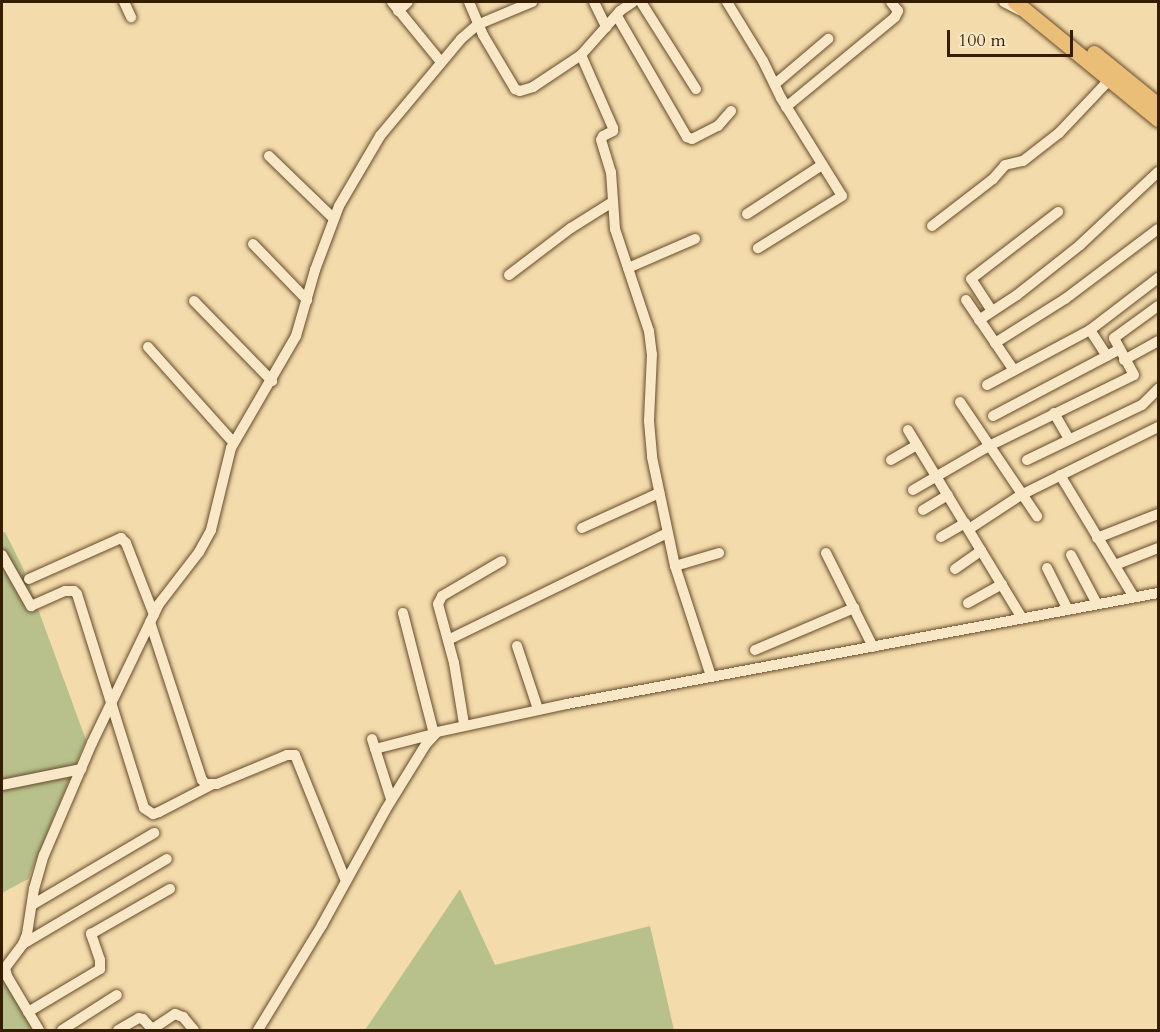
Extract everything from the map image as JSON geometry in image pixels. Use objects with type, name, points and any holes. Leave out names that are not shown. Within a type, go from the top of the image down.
[{"type":"highway","points":[[1023,4],[1158,119]]},
{"type":"highway","points":[[1023,4],[1158,105]]},
{"type":"street","points":[[124,2],[130,17]]},
{"type":"street","points":[[408,2],[395,6],[441,62]]},
{"type":"street","points":[[469,2],[477,25],[515,89],[520,91],[533,87],[581,55],[633,2]]},
{"type":"street","points":[[23,944],[44,855],[81,769],[163,596],[199,552],[211,530],[233,442],[272,381],[296,336],[333,219],[347,190],[380,136],[441,62],[477,25],[532,2]]},
{"type":"street","points":[[594,2],[606,27]]},
{"type":"street","points":[[641,2],[696,89]]},
{"type":"street","points":[[727,2],[786,106],[841,194],[841,198],[758,248]]},
{"type":"street","points":[[786,106],[895,17],[898,11],[891,2]]},
{"type":"street","points":[[1004,2],[1017,10],[1023,4]]},
{"type":"street","points":[[617,16],[687,137],[692,139],[718,126],[731,111]]},
{"type":"street","points":[[775,84],[828,39]]},
{"type":"street","points":[[581,55],[613,128],[613,131],[603,136],[601,140],[611,172],[611,203],[615,229],[651,344],[650,435],[659,493],[675,566],[711,676]]},
{"type":"street","points":[[932,226],[993,179],[1005,165],[1023,161],[1059,133],[1110,79]]},
{"type":"street","points":[[269,156],[333,219]]},
{"type":"street","points":[[747,214],[822,165]]},
{"type":"street","points":[[979,320],[1080,245],[1158,172]]},
{"type":"street","points":[[509,275],[565,232],[611,203]]},
{"type":"street","points":[[992,311],[971,279],[1058,212]]},
{"type":"street","points":[[995,343],[1065,299],[1158,229]]},
{"type":"street","points":[[628,268],[695,239]]},
{"type":"street","points":[[253,244],[307,300]]},
{"type":"street","points":[[987,385],[1013,369],[1090,330],[1158,279]]},
{"type":"street","points":[[966,300],[1013,369]]},
{"type":"street","points":[[194,301],[272,381]]},
{"type":"street","points":[[913,490],[989,446],[1134,375],[1121,355],[1114,338],[1117,333],[1158,306]]},
{"type":"street","points":[[1090,330],[1107,356]]},
{"type":"street","points":[[993,416],[1107,356],[1121,355],[1158,341]]},
{"type":"street","points":[[148,346],[233,442]]},
{"type":"street","points":[[1027,460],[1142,405],[1158,389]]},
{"type":"street","points":[[960,402],[1036,516]]},
{"type":"street","points":[[1054,413],[1069,439]]},
{"type":"street","points":[[941,537],[967,526],[1060,474],[1158,427]]},
{"type":"street","points":[[908,430],[1022,618]]},
{"type":"street","points":[[891,460],[916,445]]},
{"type":"street","points":[[1060,474],[1134,597]]},
{"type":"street","points":[[582,528],[659,493]]},
{"type":"street","points":[[924,510],[948,495]]},
{"type":"street","points":[[1098,538],[1158,514]]},
{"type":"street","points":[[448,640],[667,533]]},
{"type":"street","points":[[29,579],[121,538],[126,543],[152,618],[202,780],[212,785]]},
{"type":"street","points":[[1115,565],[1158,548]]},
{"type":"street","points":[[955,569],[981,551]]},
{"type":"street","points":[[675,566],[719,553]]},
{"type":"street","points":[[826,553],[873,647]]},
{"type":"street","points":[[2,555],[30,606],[65,591],[74,591],[77,594],[142,804],[148,812],[159,812],[212,785],[287,755],[295,755],[346,881]]},
{"type":"street","points":[[1071,555],[1097,604]]},
{"type":"street","points":[[464,724],[448,640],[439,610],[439,600],[502,561]]},
{"type":"street","points":[[1047,568],[1068,610]]},
{"type":"street","points":[[968,603],[1002,584]]},
{"type":"street","points":[[392,800],[373,744],[434,734],[449,727],[711,676],[1158,593]]},
{"type":"street","points":[[755,650],[854,608]]},
{"type":"street","points":[[258,1030],[392,800],[434,734],[403,613]]},
{"type":"street","points":[[517,646],[538,710]]},
{"type":"street","points":[[2,785],[81,769]]},
{"type":"street","points":[[32,904],[154,833]]},
{"type":"street","points":[[39,1030],[3,974],[7,964],[23,944],[167,859]]},
{"type":"street","points":[[28,1012],[100,969],[100,960],[91,934],[170,889]]},
{"type":"street","points":[[62,1030],[117,995]]},
{"type":"street","points":[[118,1030],[139,1018],[143,1019],[151,1030],[175,1014],[183,1017],[194,1030]]},
{"type":"green space","points":[[5,532],[23,568],[86,740],[28,879],[2,893],[2,533]]},
{"type":"green space","points":[[460,889],[495,965],[650,926],[674,1030],[365,1030]]},
{"type":"green space","points":[[2,971],[36,1030],[2,1030]]}]
